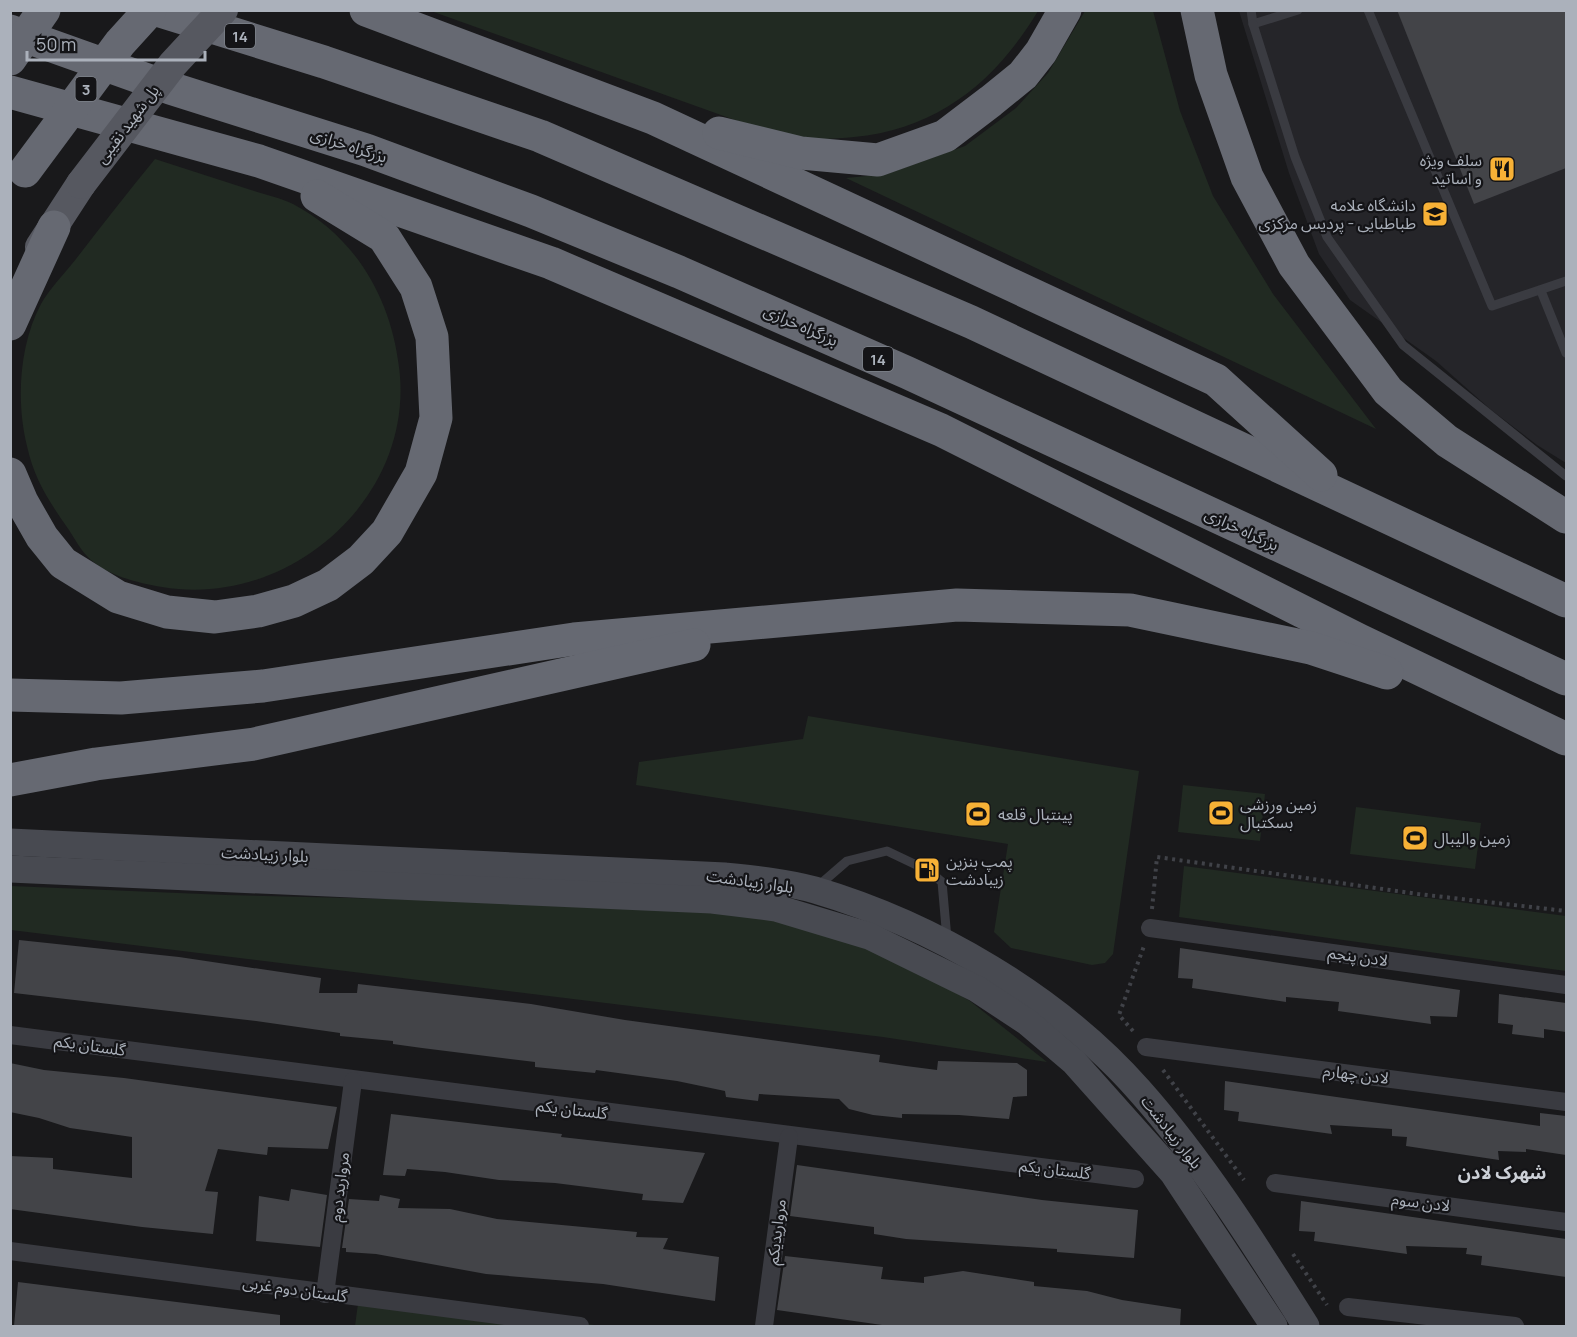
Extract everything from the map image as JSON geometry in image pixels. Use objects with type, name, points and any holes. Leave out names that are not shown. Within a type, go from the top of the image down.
[{"type":"highway","points":[[10,59],[44,10]]},
{"type":"highway","name":"3","points":[[18,179],[120,42],[150,10]]},
{"type":"highway","name":"14","points":[[157,10],[324,62],[540,136],[971,322],[1566,601]]},
{"type":"highway","points":[[366,10],[653,118],[1216,380],[1347,498]]},
{"type":"highway","points":[[653,118],[801,153],[878,160],[945,136],[991,101],[1023,75],[1035,60],[1065,10]]},
{"type":"highway","points":[[1197,10],[1211,75],[1247,177],[1294,264],[1388,391],[1447,441],[1566,517]]},
{"type":"highway","name":"بزرگراه خرازی","points":[[10,31],[170,88],[366,150],[531,211],[679,272],[909,373],[1566,679]]},
{"type":"highway","points":[[10,92],[259,161],[551,262],[941,430],[1359,640],[1566,740]]},
{"type":"highway","points":[[10,474],[22,502],[42,537],[63,563],[118,597],[167,612],[215,617],[258,611],[294,602],[328,585],[361,560],[387,532],[421,473],[436,417],[432,337],[416,287],[384,237],[259,161]]},
{"type":"highway","points":[[10,324],[54,227]]},
{"type":"highway","points":[[10,695],[121,698],[263,686],[574,639],[957,605],[1130,610],[1311,648],[1515,714]]},
{"type":"highway","points":[[10,780],[96,764],[254,744],[513,684],[838,614]]},
{"type":"main road","name":"پل شهید نقیبی","points":[[10,288],[54,227],[81,184],[173,64],[223,10]]},
{"type":"street","name":"بلوار زیبادشت","points":[[10,842],[680,872],[768,881],[813,890],[870,910],[947,944],[1043,1002],[1092,1042],[1139,1090],[1240,1223],[1306,1326]]},
{"type":"street","name":"بلوار زیبادشت","points":[[10,869],[712,900],[776,908],[869,936],[977,989],[1027,1022],[1074,1062],[1182,1185],[1274,1326]]},
{"type":"street","name":"لادن پنجم","points":[[1150,928],[1566,985]]},
{"type":"street","name":"گلستان یکم","points":[[10,1035],[789,1137],[1135,1179]]},
{"type":"street","name":"لادن چهارم","points":[[1146,1047],[1566,1102]]},
{"type":"street","name":"مروارید دوم","points":[[325,1294],[353,1081]]},
{"type":"street","name":"مرواریدیکم","points":[[764,1326],[789,1137]]},
{"type":"street","name":"لادن سوم","points":[[1275,1183],[1566,1222]]},
{"type":"street","name":"گلستان دوم غربی","points":[[10,1251],[580,1326]]},
{"type":"street","points":[[1348,1307],[1515,1326]]},
{"type":"lane","points":[[1251,10],[1253,24],[1295,157],[1327,237],[1403,345],[1566,476]]},
{"type":"lane","points":[[1253,24],[1298,10]]},
{"type":"lane","points":[[1368,10],[1492,306],[1566,281]]},
{"type":"lane","points":[[1541,291],[1566,353]]},
{"type":"lane","points":[[813,890],[847,861],[887,851],[928,871],[942,882],[947,944]]},
{"type":"path","points":[[1219,1142],[1119,1015],[1150,928],[1157,857],[1418,894],[1566,910]]},
{"type":"shaded area","points":[[431,11],[1038,11],[1003,59],[983,80],[938,112],[912,124],[884,132],[854,137],[810,139],[746,124]]},
{"type":"shaded area","points":[[1085,11],[1153,11],[1180,111],[1213,196],[1273,294],[1376,429],[846,178],[887,174],[965,146],[1016,108],[1048,73]]},
{"type":"shaded area","name":"دانشگاه علامه طباطبایی - پردیس مرکزی","points":[[1239,11],[1566,11],[1566,463],[1537,445],[1490,409],[1436,361],[1350,300],[1319,254],[1289,173]]},
{"type":"shaded area","points":[[155,159],[293,204],[335,234],[367,272],[379,294],[395,342],[399,367],[399,415],[387,459],[365,500],[334,534],[297,561],[255,580],[209,589],[162,587],[143,583],[112,573],[94,563],[80,547],[44,490],[30,458],[21,411],[24,355],[28,337],[41,304]]},
{"type":"shaded area","name":"پینتبال قلعه","points":[[808,716],[1139,771],[1113,954],[1105,963],[1092,965],[1011,948],[994,932],[1008,844],[636,785],[639,762],[803,739]]},
{"type":"shaded area","name":"زمین ورزشی بسکتبال","points":[[1183,785],[1265,794],[1260,841],[1178,832]]},
{"type":"shaded area","name":"زمین والیبال","points":[[1356,807],[1481,823],[1475,869],[1350,854]]},
{"type":"shaded area","points":[[1184,866],[1566,916],[1566,971],[1179,917]]},
{"type":"shaded area","points":[[11,886],[226,895],[691,906],[769,913],[896,959],[970,1001],[1047,1062],[883,1037],[11,930]]},
{"type":"shaded area","points":[[359,1296],[603,1326],[355,1326]]},
{"type":"building","points":[[1397,10],[1566,10],[1566,168],[1474,204]]},
{"type":"building","points":[[19,940],[179,957],[321,978],[319,993],[357,993],[358,984],[531,1004],[625,1020],[880,1055],[879,1062],[937,1070],[938,1061],[1017,1063],[1027,1070],[1027,1096],[1013,1097],[1009,1119],[902,1114],[902,1118],[873,1115],[849,1109],[839,1099],[759,1094],[758,1101],[726,1097],[725,1091],[677,1081],[596,1070],[595,1073],[535,1067],[535,1062],[393,1044],[393,1041],[340,1036],[340,1033],[256,1021],[14,993]]},
{"type":"building","points":[[1180,948],[1460,990],[1457,1017],[1430,1016],[1431,1024],[1338,1011],[1339,1002],[1286,997],[1286,1002],[1192,988],[1193,979],[1178,978]]},
{"type":"building","points":[[1499,994],[1566,1003],[1566,1032],[1544,1029],[1544,1038],[1512,1034],[1513,1025],[1498,1023]]},
{"type":"building","points":[[10,1063],[44,1070],[124,1078],[337,1107],[328,1149],[268,1147],[267,1155],[218,1149],[205,1191],[218,1192],[213,1234],[142,1227],[10,1209],[10,1156],[53,1158],[53,1169],[132,1178],[132,1137],[70,1128],[10,1112]]},
{"type":"building","points":[[1225,1081],[1540,1126],[1540,1113],[1566,1116],[1566,1155],[1526,1149],[1526,1152],[1498,1151],[1499,1160],[1406,1146],[1407,1137],[1392,1136],[1392,1129],[1330,1125],[1332,1134],[1238,1121],[1239,1112],[1224,1110]]},
{"type":"building","points":[[391,1114],[562,1134],[561,1137],[705,1153],[683,1203],[642,1200],[643,1194],[555,1183],[499,1180],[445,1172],[407,1169],[405,1176],[383,1175]]},
{"type":"building","points":[[797,1165],[1042,1200],[1138,1210],[1134,1258],[1057,1252],[1057,1249],[906,1239],[874,1234],[874,1227],[790,1216]]},
{"type":"building","points":[[291,1189],[327,1195],[320,1247],[256,1241],[259,1196],[289,1201]]},
{"type":"building","points":[[380,1195],[400,1199],[398,1208],[450,1209],[497,1219],[637,1232],[636,1237],[668,1238],[663,1249],[719,1257],[715,1301],[603,1284],[486,1274],[376,1254],[346,1252],[346,1248],[342,1248],[349,1199],[379,1201]]},
{"type":"building","points":[[1301,1201],[1566,1239],[1566,1277],[1481,1265],[1482,1256],[1466,1254],[1467,1248],[1406,1246],[1407,1254],[1314,1241],[1315,1232],[1299,1231]]},
{"type":"building","points":[[785,1256],[883,1267],[881,1279],[924,1283],[924,1277],[963,1271],[1034,1282],[1034,1286],[1087,1291],[1122,1300],[1181,1309],[1180,1326],[889,1326],[777,1310]]},
{"type":"building","points":[[18,1282],[280,1315],[280,1326],[14,1326]]},
{"type":"place","name":"سلف ویژه و اساتید","points":[[1502,169]]},
{"type":"place","name":"دانشگاه علامه طباطبایی - پردیس مرکزی","points":[[1435,214]]},
{"type":"place","name":"زمین ورزشی بسکتبال","points":[[1221,813]]},
{"type":"place","name":"پینتبال قلعه","points":[[978,814]]},
{"type":"place","name":"زمین والیبال","points":[[1415,838]]},
{"type":"place","name":"پمپ بنزین زیبادشت","points":[[927,870]]},
{"type":"district","name":"شهرک لادن","points":[[1502,1172]]}]
